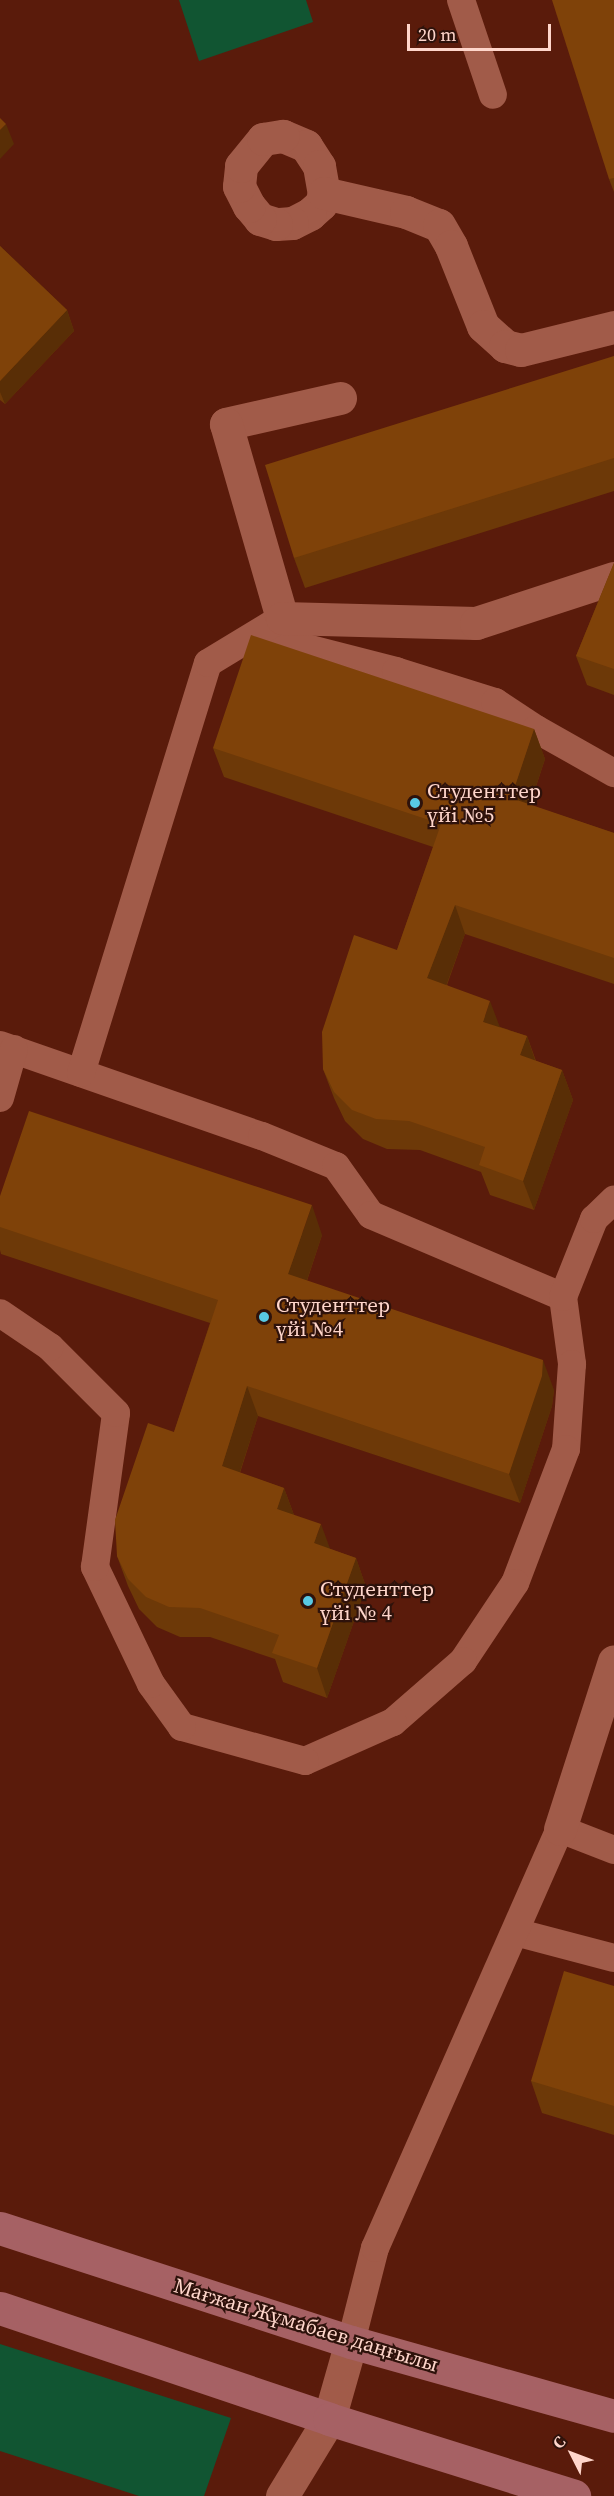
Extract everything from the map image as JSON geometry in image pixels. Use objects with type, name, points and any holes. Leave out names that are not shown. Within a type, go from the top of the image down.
[{"type":"main road","name":"Мағжан Жұмабаев даңғылы","points":[[0,2228],[351,2342],[614,2416]]},
{"type":"main road","points":[[0,2308],[329,2419],[574,2496]]},
{"type":"street","points":[[324,193],[406,212],[439,225],[451,246],[483,326],[505,346],[521,350],[614,327]]},
{"type":"street","points":[[340,398],[226,424],[269,627],[476,622],[614,578]]},
{"type":"street","points":[[560,1829],[614,1661]]},
{"type":"street","points":[[282,2496],[329,2419],[351,2342]]},
{"type":"lane","points":[[461,0],[493,95]]},
{"type":"lane","points":[[81,1073],[208,663],[269,627],[495,702],[536,729],[614,773]]},
{"type":"lane","points":[[0,1098],[7,1047],[262,1136],[336,1166],[371,1215],[563,1297]]},
{"type":"lane","points":[[0,1313],[50,1347],[116,1413],[95,1567],[151,1683],[182,1727],[305,1761],[393,1722],[463,1661],[514,1583],[566,1449],[572,1364],[563,1297],[594,1220],[614,1200]]},
{"type":"lane","points":[[351,2342],[375,2248],[560,1829],[614,1850]]},
{"type":"lane","points":[[514,1932],[614,1958]]},
{"type":"green space","points":[[179,0],[306,0],[313,22],[199,61]]},
{"type":"green space","points":[[0,2344],[231,2418],[204,2496],[139,2496],[0,2451]]},
{"type":"building","points":[[552,0],[614,0],[614,178],[609,179]]},
{"type":"building","points":[[0,118],[6,124],[0,130]]},
{"type":"building","points":[[0,246],[67,310],[0,381]]},
{"type":"building","points":[[614,356],[614,458],[294,558],[265,465]]},
{"type":"building","points":[[614,563],[614,669],[576,656]]},
{"type":"building","points":[[251,635],[534,729],[511,798],[614,833],[614,958],[455,905],[427,978],[490,1001],[483,1022],[527,1036],[520,1055],[562,1070],[523,1181],[479,1165],[485,1147],[409,1121],[376,1119],[352,1110],[334,1092],[323,1069],[322,1032],[354,935],[397,950],[441,824],[213,748]]},
{"type":"building","points":[[29,1111],[312,1205],[288,1274],[543,1360],[542,1376],[509,1474],[247,1386],[222,1466],[284,1488],[277,1509],[321,1524],[314,1543],[356,1558],[317,1668],[272,1653],[279,1635],[200,1608],[169,1607],[146,1597],[128,1579],[117,1556],[115,1520],[148,1423],[174,1432],[218,1300],[0,1227],[0,1196]]},
{"type":"building","points":[[564,1971],[614,1986],[614,2106],[531,2081]]},
{"type":"place","name":"Студенттер үйі №5","points":[[415,803]]},
{"type":"place","name":"Студенттер үйі №4","points":[[264,1317]]},
{"type":"place","name":"Студенттер үйі № 4","points":[[308,1601]]}]
